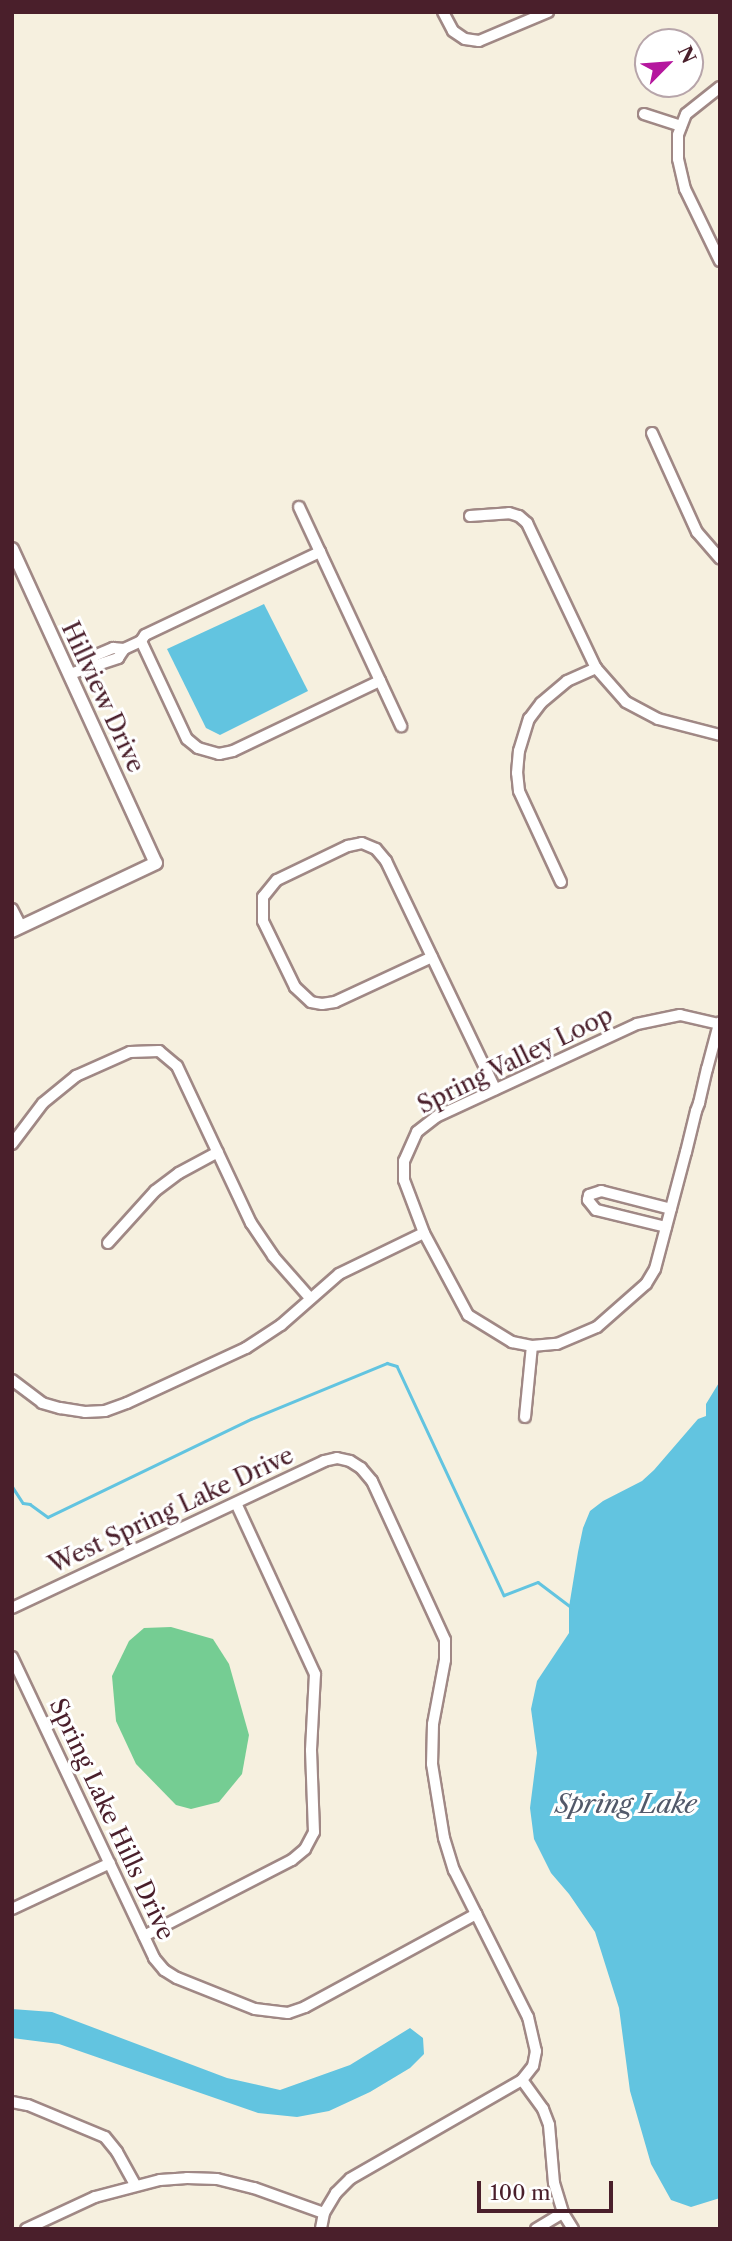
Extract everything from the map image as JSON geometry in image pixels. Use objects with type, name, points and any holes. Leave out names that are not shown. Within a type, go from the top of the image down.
[{"type":"street","points":[[443,12],[453,31],[479,41],[494,37],[548,12]]},
{"type":"street","points":[[720,87],[686,114],[678,135],[678,159],[685,189],[720,261]]},
{"type":"street","points":[[643,114],[681,126]]},
{"type":"street","points":[[652,433],[697,532],[720,558]]},
{"type":"street","points":[[299,507],[401,726]]},
{"type":"street","points":[[470,516],[509,513],[519,516],[527,523],[596,668],[611,687],[645,713],[720,735]]},
{"type":"street","name":"Hillview Drive","points":[[12,549],[156,863],[17,929]]},
{"type":"street","points":[[70,674],[106,657],[118,658],[124,649],[141,641],[145,635],[320,552]]},
{"type":"street","points":[[141,641],[187,738],[198,748],[219,754],[233,751],[380,681]]},
{"type":"street","points":[[561,882],[519,791],[519,751],[529,719],[541,703],[567,681],[596,668]]},
{"type":"street","points":[[432,957],[335,1002],[311,1002],[295,987],[263,920],[263,897],[277,880],[348,846],[362,843],[376,849],[386,861],[432,957],[495,1089]]},
{"type":"street","points":[[12,909],[17,929]]},
{"type":"street","name":"Spring Valley Loop","points":[[680,1015],[719,1023],[655,1269],[631,1301],[597,1327],[557,1344],[532,1346],[512,1342],[468,1315],[424,1233],[404,1180],[404,1161],[417,1132],[436,1117],[495,1089],[658,1018],[680,1015]]},
{"type":"street","points":[[12,1144],[43,1103],[76,1076],[130,1052],[145,1049],[159,1051],[177,1066],[251,1223],[273,1256],[310,1298]]},
{"type":"street","points":[[108,1243],[155,1191],[179,1173],[218,1152]]},
{"type":"street","points":[[666,1227],[596,1209],[587,1200],[589,1195],[601,1191],[671,1209]]},
{"type":"street","points":[[12,1380],[42,1403],[85,1412],[105,1410],[246,1348],[281,1325],[339,1274],[424,1233]]},
{"type":"street","points":[[525,1417],[532,1346]]},
{"type":"street","name":"West Spring Lake Drive","points":[[12,1608],[324,1461],[337,1458],[350,1461],[361,1468],[372,1481],[445,1640],[433,1724],[436,1800],[454,1870],[476,1914]]},
{"type":"street","points":[[144,1936],[292,1860],[305,1849],[314,1832],[311,1750],[317,1690],[315,1674],[236,1503]]},
{"type":"street","name":"Spring Lake Hills Drive","points":[[12,1657],[144,1936],[163,1970],[177,1978],[255,2009],[288,2013],[305,2007],[476,1914]]},
{"type":"street","points":[[12,1909],[110,1863]]},
{"type":"street","points":[[321,2229],[324,2213],[336,2193],[368,2166],[522,2080],[533,2066],[536,2039],[528,2017],[476,1914]]},
{"type":"street","points":[[522,2080],[544,2109],[549,2125],[552,2170],[563,2213],[573,2229]]},
{"type":"street","points":[[12,2102],[29,2105],[105,2137],[117,2152],[135,2185]]},
{"type":"street","points":[[26,2229],[95,2197],[135,2185],[173,2179],[217,2179],[254,2188],[324,2213]]},
{"type":"street","points":[[536,2229],[563,2213]]},
{"type":"green space","points":[[171,1627],[213,1639],[229,1664],[249,1735],[242,1774],[219,1802],[191,1809],[176,1805],[136,1764],[116,1721],[112,1676],[129,1641],[144,1628]]},
{"type":"water","points":[[264,604],[308,691],[220,735],[206,728],[167,649]]},
{"type":"water","name":"Spring Lake","points":[[720,1381],[720,2198],[691,2207],[671,2200],[651,2164],[630,2091],[619,2008],[595,1932],[551,1873],[534,1839],[530,1808],[537,1753],[531,1709],[537,1681],[569,1633],[569,1607],[578,1552],[590,1511],[603,1501],[642,1481],[654,1470],[698,1419],[706,1416],[706,1404]]},
{"type":"water","points":[[12,2009],[52,2012],[227,2078],[280,2090],[350,2065],[410,2028],[423,2038],[424,2054],[410,2068],[370,2092],[329,2111],[297,2117],[258,2113],[59,2044],[12,2038]]},
{"type":"waterway","points":[[12,1486],[23,1503],[30,1504],[48,1517],[251,1419],[387,1363],[397,1366],[504,1595],[538,1582],[571,1607]]}]
